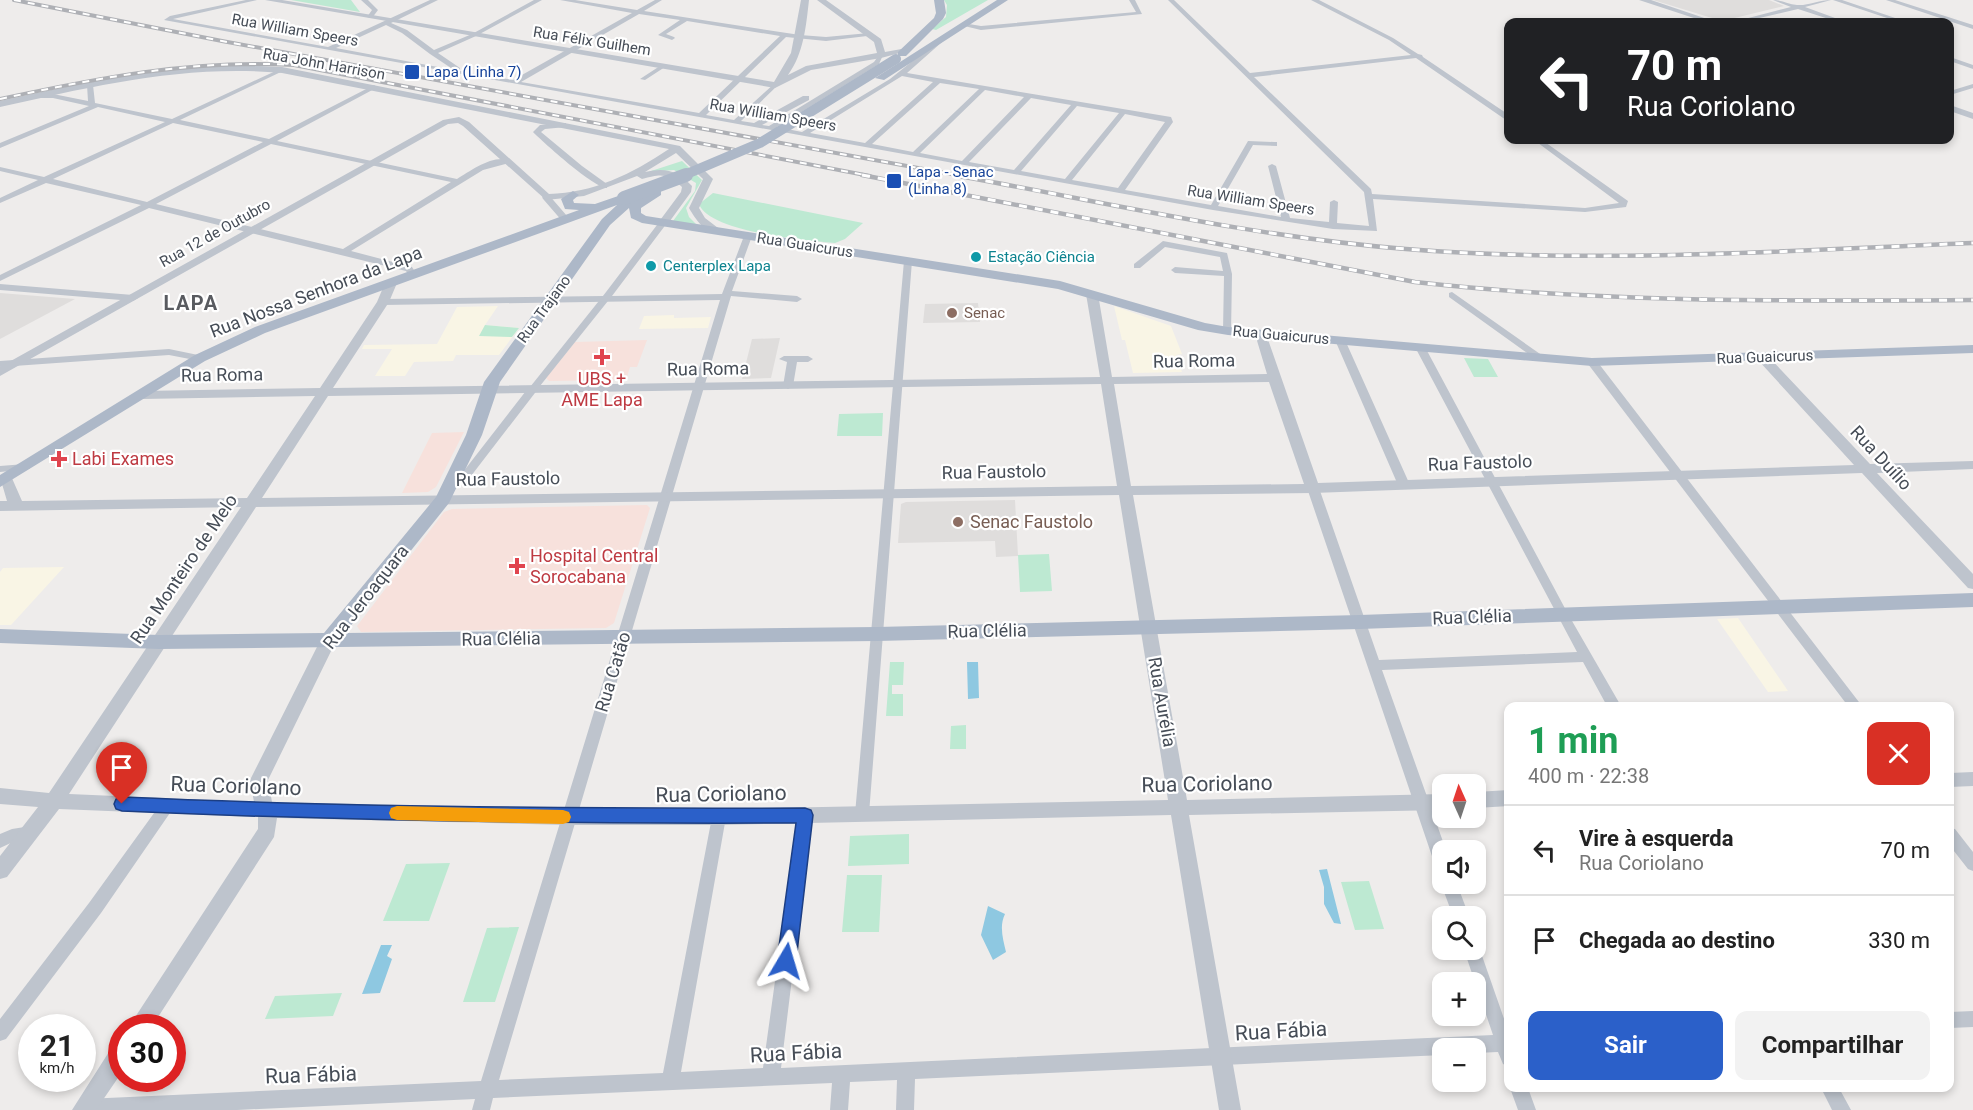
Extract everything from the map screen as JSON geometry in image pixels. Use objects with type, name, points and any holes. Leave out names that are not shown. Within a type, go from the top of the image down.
[{"type":"main road","points":[[573,195],[566,201],[573,207],[589,208],[607,204],[627,204],[716,171],[778,141],[910,54],[938,19],[941,13],[939,0]]},
{"type":"main road","points":[[627,204],[758,144],[807,116],[896,58],[940,41],[1003,0]]},
{"type":"main road","name":"Rua Nossa Senhora da Lapa","points":[[2,477],[26,467],[200,358],[260,330],[607,204]]},
{"type":"main road","name":"Rua Guaicurus","points":[[627,204],[635,215],[642,219],[1060,285],[1203,327],[1228,331],[1592,362],[1973,349]]},
{"type":"main road","name":"Rua Trajano","points":[[489,389],[601,230],[627,204]]},
{"type":"main road","name":"Rua Jeroaquara","points":[[328,641],[446,493],[474,435],[489,389]]},
{"type":"main road","name":"Rua Clélia","points":[[0,636],[159,642],[878,634],[1360,622],[1973,600]]},
{"type":"street","name":"Rua William Speers","points":[[254,0],[167,20],[1286,220],[1375,228],[1371,196]]},
{"type":"street","name":"Rua Félix Guilhem","points":[[269,0],[775,85]]},
{"type":"street","points":[[364,0],[375,10],[370,17]]},
{"type":"street","points":[[329,50],[435,0]]},
{"type":"street","points":[[432,53],[474,35],[539,0]]},
{"type":"street","points":[[563,0],[800,38],[826,39],[867,34]]},
{"type":"street","points":[[515,82],[659,0]]},
{"type":"street","points":[[736,122],[789,69],[800,38],[805,0]]},
{"type":"street","points":[[771,128],[877,63],[880,56],[880,44],[822,0]]},
{"type":"street","points":[[963,26],[981,28],[1140,13],[1132,0]]},
{"type":"street","points":[[1171,0],[1371,196],[1585,210],[1623,205],[1624,201],[1544,144]]},
{"type":"street","points":[[1314,0],[1420,56],[1504,115]]},
{"type":"street","points":[[1643,0],[1699,18]]},
{"type":"street","points":[[1776,0],[1831,18]]},
{"type":"street","points":[[1753,18],[1828,0]]},
{"type":"street","points":[[1836,0],[1892,18]]},
{"type":"street","points":[[1889,0],[1945,18]]},
{"type":"street","points":[[672,38],[661,35],[686,19]]},
{"type":"street","points":[[389,21],[432,53],[467,74]]},
{"type":"street","points":[[1954,21],[1973,27]]},
{"type":"street","points":[[1954,24],[1960,23]]},
{"type":"street","points":[[399,28],[412,24]]},
{"type":"street","points":[[701,116],[784,35]]},
{"type":"street","points":[[804,134],[900,75],[926,56],[940,41]]},
{"type":"street","points":[[775,85],[809,68],[880,56],[910,54]]},
{"type":"street","points":[[1249,75],[1420,56]]},
{"type":"street","points":[[1954,60],[1973,67]]},
{"type":"street","points":[[643,79],[663,66]]},
{"type":"street","name":"Rua John Harrison","points":[[0,104],[149,74],[201,68],[235,67],[282,70],[677,148]]},
{"type":"street","points":[[0,201],[282,70]]},
{"type":"street","points":[[900,75],[1164,118],[1169,122],[1120,192]]},
{"type":"street","points":[[756,125],[835,81]]},
{"type":"street","points":[[866,146],[938,81]]},
{"type":"street","points":[[90,85],[94,104]]},
{"type":"street","points":[[1954,92],[1973,86]]},
{"type":"street","points":[[0,278],[272,142],[374,87]]},
{"type":"street","points":[[914,155],[984,88]]},
{"type":"street","points":[[35,96],[53,96],[94,104],[457,181]]},
{"type":"street","points":[[964,164],[1029,96]]},
{"type":"street","points":[[1015,172],[1076,103]]},
{"type":"street","points":[[0,146],[94,104]]},
{"type":"street","points":[[1954,109],[1973,116]]},
{"type":"street","points":[[1067,182],[1124,111]]},
{"type":"street","name":"Rua 12 de Outubro","points":[[0,372],[446,122],[461,121],[509,162]]},
{"type":"street","points":[[564,125],[543,127],[537,132],[579,168],[609,185]]},
{"type":"street","points":[[1213,208],[1251,143],[1274,144]]},
{"type":"street","points":[[609,185],[654,164],[677,148],[708,179],[694,208],[701,220],[717,231]]},
{"type":"street","points":[[344,252],[457,181],[493,163],[509,162],[566,219]]},
{"type":"street","points":[[1272,166],[1286,220]]},
{"type":"street","points":[[0,169],[344,252],[409,269],[413,275]]},
{"type":"street","points":[[446,493],[467,474],[605,299],[686,192],[687,186],[676,175],[668,172],[654,173],[573,195],[546,197]]},
{"type":"street","points":[[1333,226],[1334,202]]},
{"type":"street","name":"Rua Catão","points":[[481,1110],[727,295],[748,236]]},
{"type":"street","points":[[1137,266],[1160,244],[1222,254],[1226,257],[1228,274],[1228,331]]},
{"type":"street","points":[[862,814],[908,261]]},
{"type":"street","points":[[1175,270],[1228,274]]},
{"type":"street","name":"Rua Monteiro de Melo","points":[[0,871],[54,801],[383,302],[391,283]]},
{"type":"street","points":[[0,287],[133,298]]},
{"type":"street","name":"Rua Aurélia","points":[[1092,294],[1109,381],[1230,1110]]},
{"type":"street","points":[[383,302],[727,295],[797,299]]},
{"type":"street","points":[[1452,295],[1540,358]]},
{"type":"street","points":[[1261,334],[1274,378],[1435,840]]},
{"type":"street","points":[[1340,340],[1404,485]]},
{"type":"street","points":[[1420,347],[1491,483],[1612,702]]},
{"type":"street","points":[[0,364],[169,352],[200,358]]},
{"type":"street","name":"Rua Duílio","points":[[1762,357],[1973,584]]},
{"type":"street","points":[[788,386],[789,359],[808,359]]},
{"type":"street","points":[[1592,362],[1852,702]]},
{"type":"street","name":"Rua Roma","points":[[142,395],[1274,378]]},
{"type":"street","name":"Rua Faustolo","points":[[0,506],[252,503],[446,493],[666,495],[1312,488],[1973,465]]},
{"type":"street","points":[[2,477],[16,505]]},
{"type":"street","name":"Rua Jeroaquara","points":[[147,1014],[263,838],[269,823],[258,788],[259,780],[328,641]]},
{"type":"street","points":[[1375,665],[1586,657]]},
{"type":"street","points":[[1954,780],[1973,779]]},
{"type":"street","name":"Rua Coriolano","points":[[0,796],[54,801],[264,810],[569,817],[719,817],[1432,802]]},
{"type":"street","points":[[1486,799],[1504,798]]},
{"type":"street","points":[[0,1033],[95,908],[167,806]]},
{"type":"street","points":[[771,1077],[805,815]]},
{"type":"street","points":[[670,1082],[719,817]]},
{"type":"street","points":[[0,842],[12,835],[31,832]]},
{"type":"street","points":[[1954,839],[1973,864]]},
{"type":"street","points":[[1476,960],[1504,1040]]},
{"type":"street","points":[[1954,1020],[1973,1019]]},
{"type":"street","name":"Rua Fábia","points":[[84,1109],[257,1105],[487,1090],[1222,1056],[1504,1048]]},
{"type":"street","points":[[905,1110],[906,1071]]},
{"type":"street","points":[[84,1109],[108,1073]]},
{"type":"street","points":[[839,1110],[842,1074]]},
{"type":"street","points":[[1520,1092],[1527,1110]]},
{"type":"street","points":[[1832,1092],[1842,1110]]},
{"type":"shaded area","points":[[1653,0],[1769,0],[1784,6],[1734,18],[1712,18]]},
{"type":"shaded area","points":[[0,293],[75,299],[0,339]]},
{"type":"shaded area","name":"Senac","points":[[978,303],[980,322],[923,323],[925,304]]},
{"type":"shaded area","points":[[498,306],[485,325],[519,328],[499,355],[456,355],[453,361],[414,362],[405,376],[375,376],[392,349],[362,349],[364,345],[437,344],[457,307]]},
{"type":"shaded area","points":[[1114,306],[1171,326],[1182,354],[1176,355],[1182,372],[1133,373]]},
{"type":"shaded area","points":[[674,315],[674,318],[711,317],[708,328],[639,329],[644,316]]},
{"type":"shaded area","points":[[780,338],[771,378],[742,379],[752,339]]},
{"type":"shaded area","name":"UBS + AME Lapa","points":[[647,340],[637,367],[630,367],[626,380],[549,381],[546,378],[575,342]]},
{"type":"shaded area","points":[[464,432],[436,487],[428,492],[402,493],[432,433]]},
{"type":"shaded area","name":"Senac Faustolo","points":[[1015,500],[1018,556],[996,557],[995,541],[898,543],[901,504],[906,502]]},
{"type":"shaded area","name":"Hospital Central Sorocabana","points":[[647,505],[650,508],[614,623],[606,628],[361,632],[357,626],[444,512],[452,509]]},
{"type":"shaded area","points":[[64,567],[11,625],[0,625],[0,572],[3,568]]},
{"type":"shaded area","points":[[1738,618],[1788,691],[1768,692],[1717,619]]},
{"type":"green space","points":[[291,0],[351,0],[360,12]]},
{"type":"green space","points":[[944,0],[988,0],[936,30],[932,29],[946,17],[947,5]]},
{"type":"green space","points":[[682,161],[702,180],[686,208],[689,217],[697,225],[673,221],[695,191],[696,183],[674,170],[648,172]]},
{"type":"green space","points":[[713,193],[863,223],[845,239],[835,243],[760,233],[721,222],[707,214],[699,204]]},
{"type":"green space","points":[[485,325],[519,328],[512,337],[479,336]]},
{"type":"green space","points":[[1464,358],[1488,359],[1498,377],[1474,377]]},
{"type":"green space","points":[[883,413],[882,436],[837,436],[839,414]]},
{"type":"green space","points":[[1049,554],[1052,591],[1020,592],[1018,555]]},
{"type":"green space","points":[[890,662],[904,662],[903,685],[892,685],[892,694],[903,694],[903,716],[886,716]]},
{"type":"green space","points":[[966,725],[966,749],[950,749],[951,726]]},
{"type":"green space","points":[[909,834],[909,864],[848,866],[850,836]]},
{"type":"green space","points":[[450,863],[429,921],[383,921],[406,864]]},
{"type":"green space","points":[[847,875],[882,875],[879,932],[842,932]]},
{"type":"green space","points":[[1369,881],[1384,929],[1355,930],[1341,882]]},
{"type":"green space","points":[[519,927],[495,1002],[463,1002],[487,928]]},
{"type":"green space","points":[[342,993],[333,1016],[265,1019],[275,996]]},
{"type":"water","points":[[967,662],[978,662],[979,698],[968,699]]},
{"type":"water","points":[[1327,869],[1341,924],[1334,923],[1324,904],[1324,887],[1319,870]]},
{"type":"water","points":[[988,906],[1005,914],[1002,928],[1006,952],[993,960],[981,935]]},
{"type":"water","points":[[381,945],[392,945],[387,956],[392,959],[380,993],[362,994]]},
{"type":"railway","points":[[14,0],[222,41],[962,176]]},
{"type":"railway","points":[[0,99],[109,77],[146,72],[219,65],[294,65],[870,176]]},
{"type":"railway","points":[[862,175],[1415,282],[1554,294],[1624,297],[1763,300],[1973,300]]},
{"type":"railway","points":[[954,175],[1179,218],[1292,236],[1406,249],[1548,256],[1619,256],[1973,243]]},
{"type":"slow traffic","points":[[397,813],[563,817]]},
{"type":"place","name":"Lapa (Linha 7)","points":[[412,72]]},
{"type":"place","name":"Lapa - Senac (Linha 8)","points":[[894,181]]},
{"type":"place","name":"Estação Ciência","points":[[976,257]]},
{"type":"place","name":"Centerplex Lapa","points":[[651,266]]},
{"type":"place","name":"Senac","points":[[952,313]]},
{"type":"place","name":"UBS + AME Lapa","points":[[602,357]]},
{"type":"place","name":"Labi Exames","points":[[59,459]]},
{"type":"place","name":"Senac Faustolo","points":[[958,522]]},
{"type":"place","name":"Hospital Central Sorocabana","points":[[517,566]]},
{"type":"district","name":"LAPA","points":[[191,303]]},
{"type":"route","points":[[122,804],[278,811],[545,817],[805,815],[786,961]]}]
